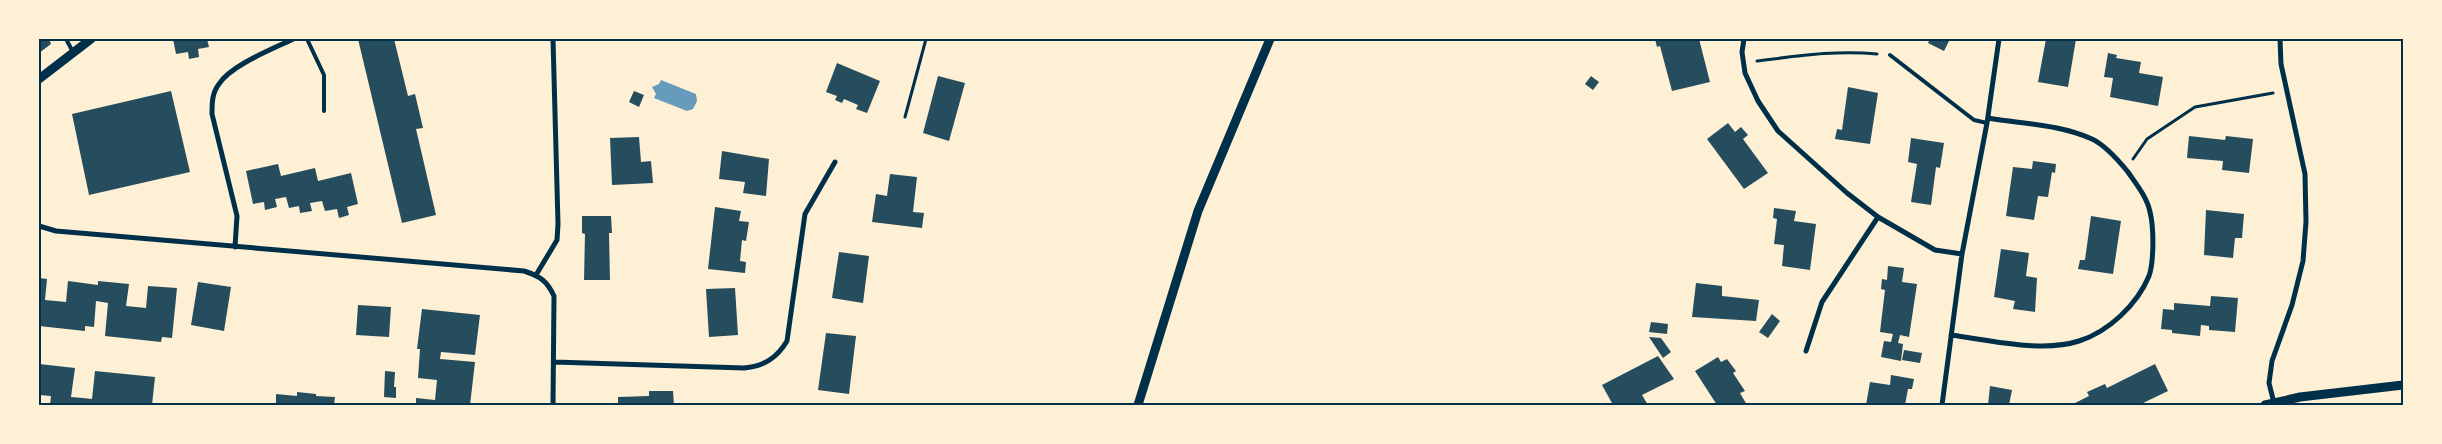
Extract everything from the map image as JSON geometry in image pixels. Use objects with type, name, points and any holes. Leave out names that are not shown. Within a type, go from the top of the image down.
[{"type":"street","points":[[39,79],[91,39]]},
{"type":"street","points":[[235,248],[238,216],[212,114],[212,98],[219,83],[234,70],[293,39]]},
{"type":"street","points":[[536,275],[557,240],[553,39]]},
{"type":"street","points":[[1138,405],[1198,211],[1270,39]]},
{"type":"street","points":[[1744,39],[1745,72],[1758,101],[1778,131],[1847,193],[1878,217],[1935,250],[1962,254]]},
{"type":"street","points":[[1942,405],[1962,254],[1988,120],[2000,39]]},
{"type":"street","points":[[2280,39],[2281,64],[2305,174],[2306,222],[2303,261],[2292,305],[2272,361],[2269,383],[2270,404],[2300,397],[2403,385]]},
{"type":"street","points":[[1951,335],[2050,347],[2079,341],[2110,327],[2134,299],[2149,275],[2153,240],[2150,211],[2139,188],[2121,162],[2094,139],[2058,128],[1988,120]]},
{"type":"street","points":[[554,362],[744,368],[757,367],[780,354],[787,341],[805,214],[834,162]]},
{"type":"street","points":[[1806,351],[1822,302],[1878,217]]},
{"type":"street","points":[[39,226],[56,231],[235,248],[524,271],[536,275],[548,283],[554,296],[553,405]]},
{"type":"lane","points":[[66,39],[74,53]]},
{"type":"lane","points":[[307,39],[324,75],[324,111]]},
{"type":"lane","points":[[1890,56],[1974,120],[1988,120]]},
{"type":"path","points":[[905,117],[926,39]]},
{"type":"path","points":[[1744,63],[1846,51],[1890,56]]},
{"type":"path","points":[[2126,170],[2147,139],[2195,107],[2286,90]]},
{"type":"water","points":[[661,80],[696,94],[697,101],[693,109],[687,111],[654,98],[656,94],[652,87],[659,84]]},
{"type":"building","points":[[39,39],[49,39],[51,44],[39,53]]},
{"type":"building","points":[[173,39],[207,39],[209,47],[198,49],[199,57],[189,59],[188,52],[176,54]]},
{"type":"building","points":[[358,39],[394,39],[408,96],[415,94],[423,128],[416,129],[436,215],[402,223]]},
{"type":"building","points":[[1655,39],[1678,39],[1678,41],[1699,39],[1710,82],[1672,91],[1660,46],[1657,47]]},
{"type":"building","points":[[1930,39],[1950,39],[1944,51],[1928,43]]},
{"type":"building","points":[[2046,39],[2076,39],[2068,87],[2038,82]]},
{"type":"building","points":[[2108,53],[2117,55],[2116,58],[2141,62],[2139,73],[2163,77],[2158,106],[2110,97],[2113,78],[2104,77]]},
{"type":"building","points":[[837,63],[880,81],[867,113],[856,109],[858,105],[844,99],[842,103],[835,100],[837,96],[826,92]]},
{"type":"building","points":[[938,76],[965,83],[949,141],[923,133]]},
{"type":"building","points":[[1591,76],[1599,82],[1593,90],[1585,84]]},
{"type":"building","points":[[1848,87],[1878,93],[1870,144],[1835,139],[1837,129],[1842,130]]},
{"type":"building","points":[[171,91],[190,172],[89,195],[72,114]]},
{"type":"building","points":[[634,91],[644,95],[639,107],[629,102]]},
{"type":"building","points":[[1728,123],[1735,132],[1741,127],[1748,135],[1743,139],[1768,173],[1744,189],[1707,139]]},
{"type":"building","points":[[2189,136],[2225,140],[2226,136],[2253,139],[2249,173],[2222,170],[2223,161],[2187,158]]},
{"type":"building","points":[[639,137],[641,162],[651,161],[653,183],[612,185],[610,138]]},
{"type":"building","points":[[1911,138],[1944,143],[1940,168],[1936,167],[1931,205],[1911,202],[1917,164],[1908,162]]},
{"type":"building","points":[[722,151],[769,159],[766,196],[743,193],[745,182],[719,179]]},
{"type":"building","points":[[2033,161],[2056,164],[2055,173],[2052,172],[2048,197],[2038,196],[2034,220],[2006,216],[2013,167],[2032,169]]},
{"type":"building","points":[[278,164],[281,176],[315,168],[318,181],[351,173],[358,204],[347,207],[349,215],[339,218],[337,209],[325,211],[322,201],[310,203],[312,211],[300,213],[299,206],[289,208],[286,197],[275,199],[277,207],[265,210],[264,202],[253,204],[246,171]]},
{"type":"building","points":[[890,174],[917,177],[913,212],[924,213],[922,228],[872,222],[876,194],[887,196]]},
{"type":"building","points":[[715,207],[741,211],[739,221],[749,222],[746,241],[742,240],[740,261],[746,262],[745,273],[708,269]]},
{"type":"building","points":[[1774,208],[1796,211],[1794,221],[1816,224],[1810,270],[1782,266],[1784,245],[1774,244],[1777,219],[1773,218]]},
{"type":"building","points":[[2206,210],[2244,214],[2242,238],[2235,238],[2233,258],[2204,255]]},
{"type":"building","points":[[582,216],[611,216],[612,233],[609,233],[610,280],[584,280],[585,234],[582,233]]},
{"type":"building","points":[[2091,216],[2121,221],[2113,274],[2078,269],[2080,260],[2085,260]]},
{"type":"building","points":[[2001,249],[2029,253],[2026,276],[2037,278],[2035,312],[2013,309],[2015,301],[1994,297]]},
{"type":"building","points":[[839,252],[869,256],[863,303],[832,298]]},
{"type":"building","points":[[1888,266],[1904,268],[1902,282],[1917,284],[1909,337],[1900,335],[1898,343],[1903,344],[1901,361],[1881,357],[1884,341],[1891,342],[1893,334],[1880,332],[1885,290],[1881,289],[1882,279],[1887,280]]},
{"type":"building","points":[[39,278],[47,279],[45,300],[66,302],[68,281],[98,285],[98,281],[129,284],[126,306],[146,308],[148,286],[177,288],[172,338],[162,337],[161,342],[105,336],[108,303],[96,301],[94,327],[85,326],[85,331],[39,326]]},
{"type":"building","points":[[198,282],[231,287],[224,331],[191,325]]},
{"type":"building","points":[[1696,283],[1722,286],[1722,296],[1759,300],[1756,321],[1692,317]]},
{"type":"building","points":[[735,288],[738,335],[709,337],[706,289]]},
{"type":"building","points":[[2211,296],[2238,298],[2235,332],[2209,330],[2209,326],[2201,325],[2200,336],[2172,333],[2172,330],[2161,329],[2163,309],[2174,310],[2174,303],[2210,306]]},
{"type":"building","points":[[358,305],[391,307],[389,337],[356,335]]},
{"type":"building","points":[[422,309],[480,315],[475,355],[441,352],[440,359],[475,362],[470,405],[416,405],[416,398],[435,400],[437,380],[418,378],[420,349],[417,349]]},
{"type":"building","points":[[1772,314],[1780,321],[1768,338],[1759,332]]},
{"type":"building","points":[[1651,322],[1668,324],[1667,334],[1649,332]]},
{"type":"building","points":[[826,333],[856,336],[849,394],[818,390]]},
{"type":"building","points":[[1649,337],[1661,338],[1671,352],[1663,358]]},
{"type":"building","points":[[1904,350],[1922,353],[1920,363],[1902,360]]},
{"type":"building","points":[[1658,356],[1674,379],[1642,395],[1648,405],[1613,405],[1602,385]]},
{"type":"building","points":[[1718,357],[1721,362],[1727,359],[1736,371],[1733,373],[1745,391],[1740,393],[1747,405],[1717,405],[1695,371]]},
{"type":"building","points":[[39,364],[75,368],[71,397],[92,399],[95,371],[155,377],[152,405],[50,405],[51,396],[39,395]]},
{"type":"building","points":[[2155,364],[2168,391],[2139,405],[2071,405],[2089,396],[2087,392],[2105,384],[2107,388]]},
{"type":"building","points":[[385,371],[395,372],[394,387],[396,387],[396,398],[384,397]]},
{"type":"building","points":[[1891,375],[1914,379],[1912,389],[1908,389],[1905,405],[1866,405],[1870,382],[1890,385]]},
{"type":"building","points":[[1990,386],[2012,390],[2009,405],[1988,405]]},
{"type":"building","points":[[649,391],[673,391],[674,405],[618,405],[618,397],[649,396]]},
{"type":"building","points":[[297,392],[335,397],[334,405],[276,405],[276,394],[297,396]]}]
